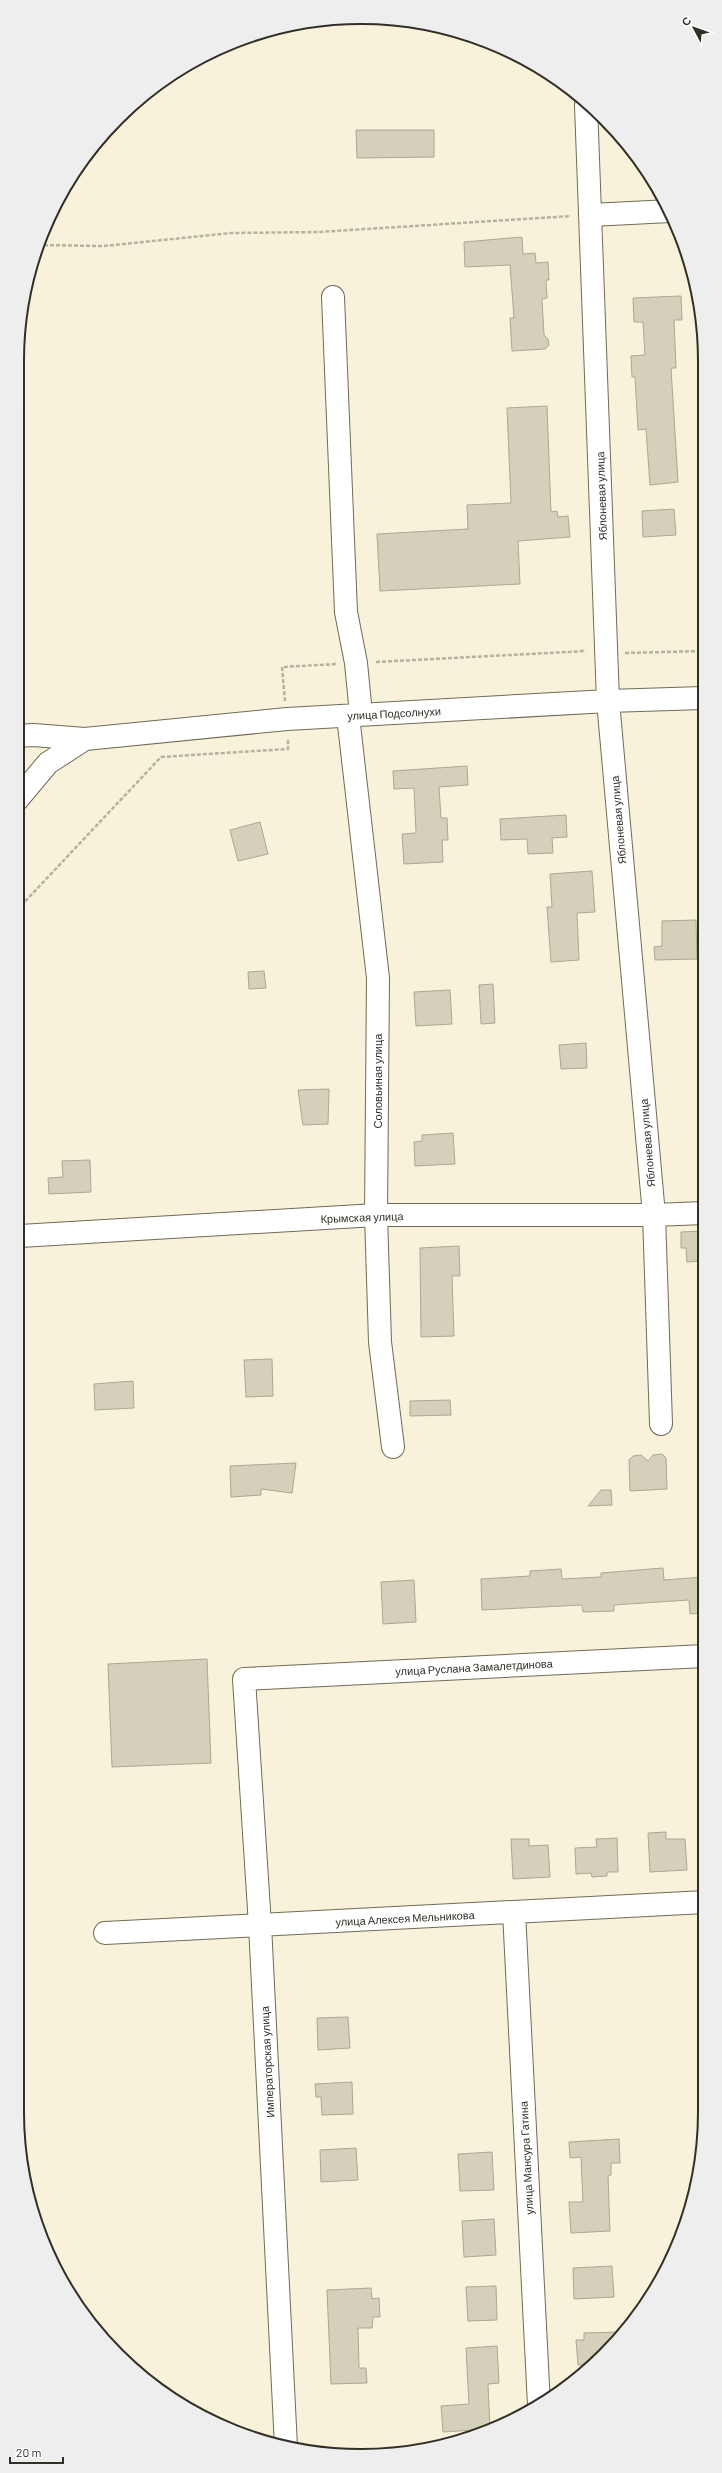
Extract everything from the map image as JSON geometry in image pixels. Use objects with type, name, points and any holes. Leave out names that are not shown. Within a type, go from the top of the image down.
[{"type":"street","name":"Яблоневая улица","points":[[586,111],[608,701],[654,1216],[660,1424]]},
{"type":"street","points":[[591,215],[663,211]]},
{"type":"street","name":"Соловьиная улица","points":[[333,297],[346,612],[356,663],[355,715],[378,978],[376,1215],[380,1342],[393,1447]]},
{"type":"street","name":"улица Подсолнухи","points":[[24,736],[85,739],[287,719],[608,701],[698,698]]},
{"type":"street","points":[[24,792],[48,763],[85,739]]},
{"type":"street","name":"Крымская улица","points":[[24,1236],[376,1215],[654,1216],[698,1213]]},
{"type":"street","name":"улица Руслана Замалетдинова","points":[[244,1679],[698,1656]]},
{"type":"street","name":"Императорская улица","points":[[244,1679],[260,1925],[286,2441]]},
{"type":"street","name":"улица Алексея Мельникова","points":[[105,1933],[698,1902]]},
{"type":"street","name":"улица Мансура Гатина","points":[[514,1912],[538,2399]]},
{"type":"path","points":[[45,245],[104,246],[231,233],[320,232],[591,215]]},
{"type":"building","points":[[356,130],[434,130],[434,157],[357,158]]},
{"type":"building","points":[[522,237],[523,254],[535,253],[536,263],[548,262],[549,280],[546,280],[547,298],[542,299],[544,335],[548,339],[549,345],[545,349],[512,351],[510,318],[514,318],[510,265],[465,267],[464,242]]},
{"type":"building","points":[[681,296],[682,320],[674,320],[676,368],[671,368],[678,482],[650,485],[646,429],[638,430],[635,377],[632,377],[631,356],[645,355],[643,322],[634,322],[633,298]]},
{"type":"building","points":[[547,406],[551,512],[557,511],[558,517],[568,516],[570,537],[518,541],[520,584],[380,591],[377,534],[468,529],[467,505],[511,503],[507,408]]},
{"type":"building","points":[[674,509],[676,535],[643,537],[642,511]]},
{"type":"building","points":[[467,766],[468,785],[439,787],[441,818],[447,818],[448,840],[442,840],[443,862],[404,864],[402,834],[416,833],[414,788],[394,789],[393,771]]},
{"type":"building","points":[[566,815],[567,837],[552,838],[553,853],[528,854],[527,839],[501,840],[500,819]]},
{"type":"building","points":[[260,822],[268,854],[238,861],[230,830]]},
{"type":"building","points":[[592,871],[595,912],[577,913],[579,960],[551,962],[547,907],[552,907],[550,874]]},
{"type":"building","points":[[696,920],[697,959],[655,960],[654,947],[662,946],[662,921]]},
{"type":"building","points":[[264,971],[266,988],[249,989],[248,972]]},
{"type":"building","points":[[493,984],[495,1023],[481,1024],[479,985]]},
{"type":"building","points":[[450,990],[452,1024],[416,1026],[414,992]]},
{"type":"building","points":[[586,1043],[587,1068],[561,1069],[559,1045]]},
{"type":"building","points":[[329,1089],[328,1124],[303,1125],[298,1090]]},
{"type":"building","points":[[453,1133],[455,1164],[415,1166],[414,1142],[422,1141],[422,1135]]},
{"type":"building","points":[[90,1160],[91,1192],[49,1194],[48,1178],[63,1177],[62,1161]]},
{"type":"building","points":[[698,1231],[698,1261],[687,1262],[686,1248],[681,1248],[681,1232]]},
{"type":"building","points":[[459,1246],[460,1276],[452,1276],[454,1336],[421,1337],[420,1248]]},
{"type":"building","points":[[272,1359],[273,1396],[246,1397],[244,1360]]},
{"type":"building","points":[[133,1381],[134,1408],[95,1410],[94,1384]]},
{"type":"building","points":[[450,1400],[451,1415],[410,1416],[410,1401]]},
{"type":"building","points":[[662,1454],[666,1458],[667,1489],[630,1491],[629,1460],[633,1456],[641,1455],[648,1461],[653,1455]]},
{"type":"building","points":[[296,1463],[292,1493],[261,1489],[261,1495],[231,1497],[230,1466]]},
{"type":"building","points":[[601,1490],[611,1490],[612,1505],[588,1506]]},
{"type":"building","points":[[663,1568],[664,1580],[698,1577],[698,1613],[690,1614],[689,1600],[614,1605],[614,1611],[583,1612],[582,1605],[482,1610],[481,1579],[530,1576],[530,1571],[561,1569],[562,1579],[601,1577],[601,1573]]},
{"type":"building","points":[[414,1580],[416,1622],[383,1624],[381,1582]]},
{"type":"building","points":[[207,1659],[211,1763],[112,1767],[108,1664]]},
{"type":"building","points":[[666,1832],[666,1839],[685,1839],[687,1870],[650,1872],[648,1833]]},
{"type":"building","points":[[617,1838],[618,1872],[607,1872],[607,1876],[592,1877],[591,1873],[576,1874],[575,1848],[597,1847],[596,1839]]},
{"type":"building","points":[[511,1839],[529,1839],[529,1846],[548,1845],[550,1877],[513,1879]]},
{"type":"building","points":[[348,2017],[350,2048],[318,2050],[317,2018]]},
{"type":"building","points":[[352,2082],[353,2114],[322,2115],[321,2097],[316,2097],[315,2084]]},
{"type":"building","points":[[619,2139],[620,2163],[611,2163],[611,2175],[608,2176],[610,2231],[571,2233],[569,2202],[583,2202],[581,2157],[570,2158],[569,2142]]},
{"type":"building","points":[[356,2148],[358,2180],[321,2182],[320,2150]]},
{"type":"building","points":[[492,2152],[494,2190],[460,2191],[458,2154]]},
{"type":"building","points":[[494,2219],[496,2255],[464,2257],[462,2221]]},
{"type":"building","points":[[612,2266],[614,2297],[574,2299],[573,2268]]},
{"type":"building","points":[[496,2286],[497,2320],[468,2321],[466,2287]]},
{"type":"building","points":[[371,2288],[372,2299],[379,2298],[380,2317],[373,2317],[372,2328],[358,2328],[359,2368],[366,2368],[367,2383],[331,2384],[327,2290]]},
{"type":"building","points":[[616,2332],[583,2365],[578,2365],[576,2340],[584,2340],[584,2333]]},
{"type":"building","points":[[497,2346],[499,2383],[488,2384],[490,2423],[471,2430],[443,2432],[441,2406],[469,2404],[466,2348]]}]
